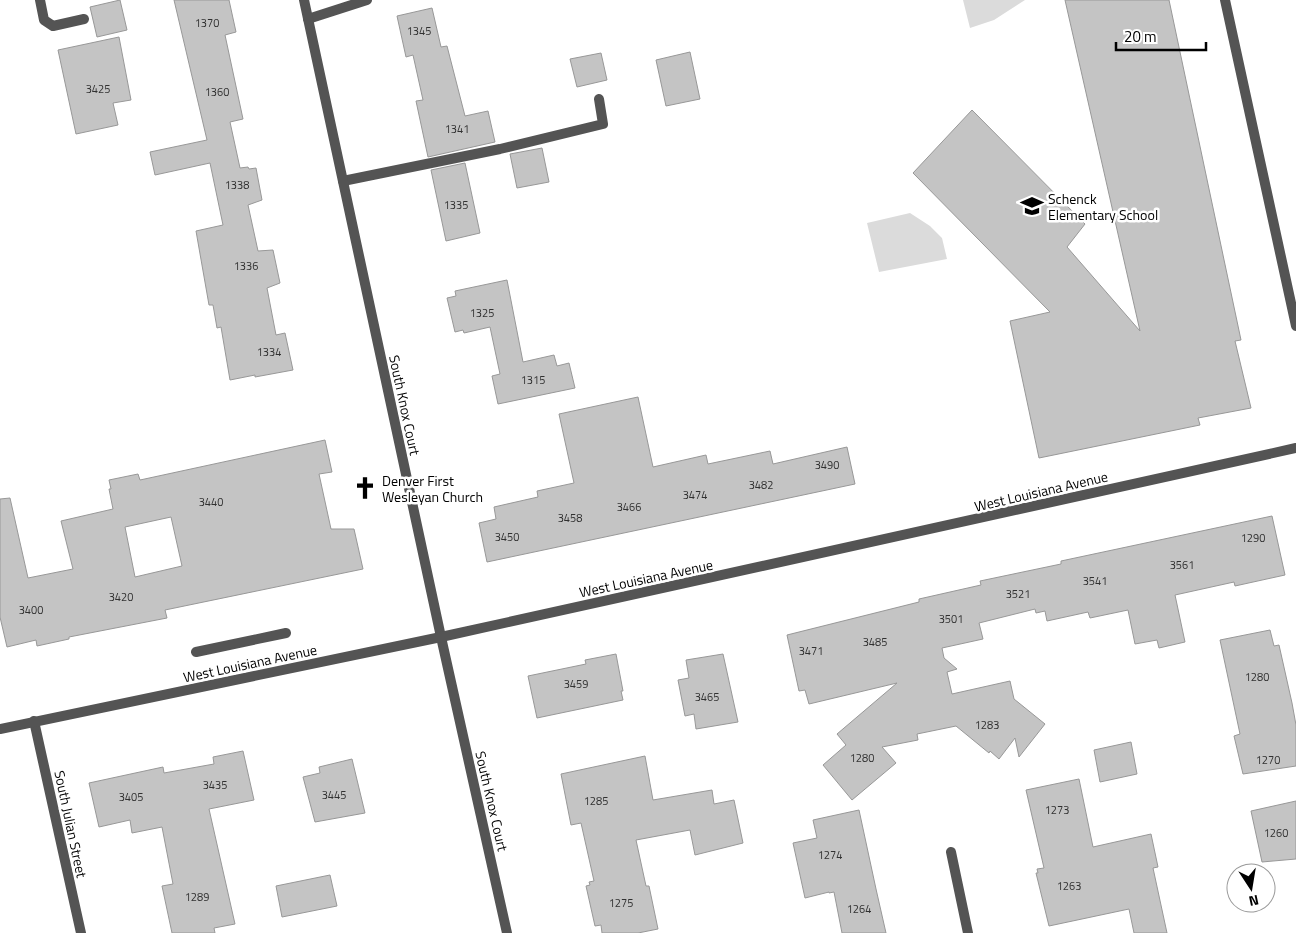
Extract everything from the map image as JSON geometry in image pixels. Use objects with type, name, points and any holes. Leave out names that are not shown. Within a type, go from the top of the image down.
[{"type":"street","points":[[40,0],[44,20],[54,26],[84,19]]},
{"type":"street","name":"South Knox Court","points":[[304,0],[508,933]]},
{"type":"street","points":[[308,19],[367,0]]},
{"type":"street","points":[[1225,0],[1296,326]]},
{"type":"street","points":[[343,181],[500,149],[603,124],[599,99]]},
{"type":"street","name":"West Louisiana Avenue","points":[[0,729],[442,637],[1296,448]]},
{"type":"street","points":[[196,652],[286,633]]},
{"type":"street","name":"South Julian Street","points":[[34,721],[81,933]]},
{"type":"street","points":[[951,852],[968,933]]},
{"type":"shaded area","points":[[963,0],[1025,0],[994,20],[970,28]]},
{"type":"shaded area","points":[[910,213],[930,226],[942,238],[947,259],[879,272],[867,223]]},
{"type":"building","points":[[120,0],[127,30],[97,37],[90,7]]},
{"type":"building","points":[[174,0],[229,0],[236,32],[225,35],[243,119],[230,122],[240,168],[256,168],[262,200],[248,205],[258,251],[273,250],[280,283],[267,288],[276,335],[285,333],[293,370],[230,380],[221,327],[217,328],[213,305],[209,305],[196,231],[223,225],[210,163],[155,175],[150,152],[207,140]]},
{"type":"building","points":[[1065,0],[1169,0],[1241,340],[1235,341],[1251,408],[1198,418],[1200,425],[1039,458],[1010,321],[1050,312],[913,173],[972,110],[1085,224],[1067,247],[1140,331]]},
{"type":"building","points":[[432,8],[441,47],[447,46],[465,116],[488,111],[495,142],[428,157],[416,101],[423,100],[413,55],[406,57],[397,16]]},
{"type":"building","points":[[119,37],[131,100],[113,103],[118,125],[76,134],[58,50]]},
{"type":"building","points":[[690,52],[700,99],[666,106],[656,60]]},
{"type":"building","points":[[601,53],[607,80],[577,87],[570,59]]},
{"type":"building","points":[[542,148],[549,182],[517,188],[510,154]]},
{"type":"building","points":[[465,163],[480,233],[446,241],[431,170]]},
{"type":"building","points":[[507,280],[523,362],[554,355],[557,366],[569,363],[575,388],[498,404],[492,376],[500,374],[490,327],[464,333],[463,330],[455,332],[447,298],[456,296],[455,291]]},
{"type":"building","points":[[638,397],[653,467],[706,455],[708,464],[770,451],[773,464],[847,447],[855,484],[487,562],[479,523],[496,519],[494,507],[538,497],[537,491],[574,483],[559,414]]},
{"type":"building","points":[[325,440],[332,472],[319,474],[331,529],[354,529],[363,569],[165,610],[167,618],[69,637],[69,639],[37,646],[36,640],[7,647],[0,617],[0,499],[10,498],[28,578],[73,569],[61,521],[113,509],[109,480],[138,474],[140,480]],"holes":[[[171,517],[182,566],[135,577],[125,527]]]},
{"type":"building","points":[[1272,516],[1285,575],[1235,586],[1234,582],[1175,595],[1185,642],[1159,648],[1157,640],[1135,644],[1128,610],[1090,618],[1088,612],[1047,621],[1045,611],[1036,613],[1035,609],[979,623],[983,639],[942,648],[944,658],[957,669],[947,672],[952,694],[1010,681],[1014,699],[1045,724],[1019,757],[1015,738],[999,759],[956,726],[917,734],[918,740],[882,747],[896,763],[852,800],[823,765],[846,745],[837,734],[897,683],[809,704],[805,690],[799,691],[787,635],[919,602],[919,599],[981,585],[980,581],[1061,564],[1061,561]]},
{"type":"building","points":[[1270,630],[1274,646],[1279,645],[1292,703],[1296,725],[1296,766],[1243,774],[1234,736],[1240,734],[1220,640]]},
{"type":"building","points":[[616,654],[623,700],[537,718],[528,676],[586,664],[585,660]]},
{"type":"building","points":[[723,654],[738,722],[696,729],[694,714],[685,716],[678,680],[689,678],[686,660]]},
{"type":"building","points":[[1131,742],[1137,774],[1100,782],[1094,750]]},
{"type":"building","points":[[243,751],[254,800],[209,809],[235,924],[214,928],[215,933],[172,933],[162,886],[173,884],[162,827],[132,833],[130,820],[99,827],[89,783],[163,767],[164,773],[214,764],[213,757]]},
{"type":"building","points":[[645,756],[653,800],[712,790],[714,804],[734,800],[743,843],[695,855],[690,830],[636,840],[646,886],[649,886],[658,929],[638,933],[602,933],[601,925],[595,926],[586,886],[590,885],[589,882],[594,881],[581,823],[571,825],[561,774]]},
{"type":"building","points":[[352,759],[365,813],[315,822],[303,777],[320,773],[319,767]]},
{"type":"building","points":[[1079,779],[1093,847],[1151,834],[1158,867],[1153,868],[1167,933],[1134,933],[1129,909],[1049,926],[1036,873],[1038,873],[1037,869],[1044,868],[1026,790]]},
{"type":"building","points":[[1296,801],[1296,859],[1262,862],[1251,811]]},
{"type":"building","points":[[859,810],[886,933],[842,933],[834,892],[805,898],[793,843],[817,838],[813,820]]},
{"type":"building","points":[[330,875],[337,906],[282,917],[276,886]]},
{"type":"place","name":"Schenck Elementary School","points":[[1032,206]]},
{"type":"place","name":"Denver First Wesleyan Church","points":[[365,488]]}]
